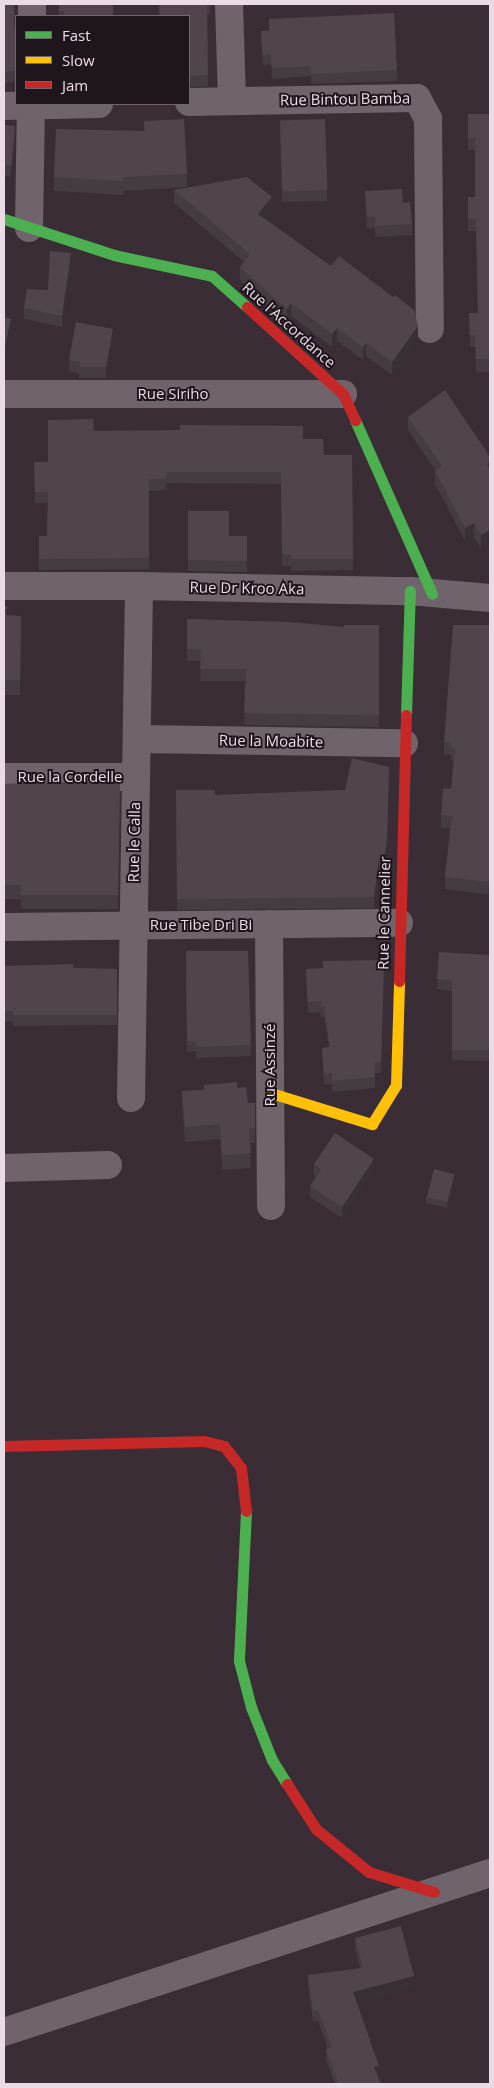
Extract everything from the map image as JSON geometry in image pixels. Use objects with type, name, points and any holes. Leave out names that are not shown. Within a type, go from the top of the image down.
[{"type":"street","points":[[229,4],[232,101]]},
{"type":"street","name":"Rue Bintou Bamba","points":[[190,102],[417,98],[428,119],[430,329]]},
{"type":"street","points":[[4,106],[18,105]]},
{"type":"street","points":[[16,224],[31,105]]},
{"type":"street","name":"Rue l'Accordance","points":[[16,224],[114,255],[212,276],[343,394],[421,593]]},
{"type":"street","name":"Rue Siriho","points":[[4,394],[343,394]]},
{"type":"street","name":"Rue Dr Kroo Aka","points":[[4,586],[140,586],[421,593],[490,598]]},
{"type":"street","name":"Rue le Calla","points":[[131,1098],[132,925],[140,586]]},
{"type":"street","name":"Rue le Cannelier","points":[[270,1093],[372,1124],[396,1085],[404,743],[421,593]]},
{"type":"street","name":"Rue la Moabite","points":[[137,739],[404,743]]},
{"type":"street","name":"Rue la Cordelle","points":[[4,777],[136,777]]},
{"type":"street","name":"Rue Tibe Dri Bi","points":[[4,926],[399,923]]},
{"type":"street","name":"Rue Assinzé","points":[[269,924],[271,1206]]},
{"type":"street","points":[[4,1168],[108,1166]]},
{"type":"street","points":[[4,1446],[204,1441],[224,1446],[241,1468],[246,1503],[239,1661],[251,1707],[272,1760],[316,1829],[370,1872],[434,1892]]},
{"type":"street","points":[[4,2032],[490,1873]]},
{"type":"building","points":[[4,4],[14,4],[15,71],[4,72]]},
{"type":"building","points":[[59,4],[113,4],[113,15],[64,15],[64,11],[59,11]]},
{"type":"building","points":[[159,4],[207,4],[208,75],[190,76],[190,15],[160,15]]},
{"type":"building","points":[[394,13],[397,70],[311,74],[311,66],[272,68],[271,54],[263,55],[261,31],[269,31],[269,19]]},
{"type":"building","points":[[468,114],[490,114],[490,359],[476,359],[475,335],[470,335],[469,313],[478,313],[476,219],[468,218],[468,197],[475,197],[475,138],[468,138]]},
{"type":"building","points":[[184,119],[187,174],[123,177],[123,181],[54,177],[56,129],[145,131],[144,121]]},
{"type":"building","points":[[325,119],[327,190],[283,192],[280,121]]},
{"type":"building","points":[[4,125],[15,126],[11,166],[4,165]]},
{"type":"building","points":[[247,177],[272,197],[258,214],[331,266],[339,256],[393,297],[395,295],[414,310],[418,326],[392,362],[366,343],[363,347],[337,328],[332,334],[291,303],[287,309],[240,267],[250,254],[174,190]]},
{"type":"building","points":[[402,189],[403,203],[410,202],[412,224],[375,226],[375,217],[367,217],[365,191]]},
{"type":"building","points":[[50,251],[71,253],[62,316],[24,308],[27,289],[48,290]]},
{"type":"building","points":[[4,317],[11,319],[4,350]]},
{"type":"building","points":[[76,322],[113,329],[106,367],[79,367],[80,362],[69,360]]},
{"type":"building","points":[[445,390],[490,457],[490,462],[487,464],[490,470],[490,530],[481,535],[474,523],[465,528],[435,470],[442,466],[408,417]]},
{"type":"building","points":[[93,419],[94,431],[180,430],[180,425],[303,426],[303,439],[323,439],[324,455],[352,455],[353,559],[291,559],[291,554],[282,554],[281,472],[166,472],[166,479],[149,479],[149,558],[39,559],[39,536],[47,536],[48,492],[35,492],[34,462],[48,462],[48,420]]},
{"type":"building","points":[[188,511],[229,511],[229,536],[247,536],[247,561],[188,560]]},
{"type":"building","points":[[4,606],[7,606],[6,615],[21,616],[20,680],[4,680]]},
{"type":"building","points":[[187,619],[289,622],[344,627],[344,625],[379,625],[379,715],[244,713],[246,669],[200,669],[201,649],[187,649]]},
{"type":"building","points":[[453,625],[490,625],[490,882],[445,877],[452,816],[441,815],[443,788],[451,789],[455,748],[451,748],[451,742],[444,742]]},
{"type":"building","points":[[352,758],[389,767],[387,840],[384,858],[379,857],[374,897],[177,899],[176,790],[215,790],[215,795],[345,790]]},
{"type":"building","points":[[120,781],[118,895],[21,895],[21,885],[4,885],[4,784]]},
{"type":"building","points":[[186,951],[248,951],[251,1045],[196,1047],[196,1041],[187,1041]]},
{"type":"building","points":[[439,952],[490,955],[490,1050],[452,1050],[452,980],[437,979]]},
{"type":"building","points":[[384,960],[381,1062],[374,1063],[375,1077],[332,1081],[332,1073],[324,1074],[322,1048],[330,1047],[324,1006],[321,1007],[321,1001],[308,1002],[306,969],[324,968],[323,961]]},
{"type":"building","points":[[73,964],[73,968],[117,969],[117,1015],[13,1015],[13,1011],[4,1011],[4,966]]},
{"type":"building","points":[[237,1082],[237,1088],[246,1087],[248,1103],[255,1103],[255,1128],[249,1128],[251,1153],[222,1155],[220,1124],[185,1127],[182,1091],[204,1090],[204,1085]]},
{"type":"building","points":[[335,1133],[374,1159],[342,1207],[310,1186],[321,1169],[314,1164]]},
{"type":"building","points":[[434,1169],[454,1174],[447,1202],[427,1197]]},
{"type":"building","points":[[401,1926],[414,1976],[353,1992],[379,2066],[374,2067],[381,2084],[339,2084],[326,2049],[332,2047],[318,2010],[313,2011],[308,1975],[363,1968],[355,1938]]},
{"type":"traffic: fast","points":[[4,219],[114,255],[212,276],[247,307]]},
{"type":"traffic: fast","points":[[355,420],[432,594]]},
{"type":"traffic: fast","points":[[406,715],[410,591]]},
{"type":"traffic: fast","points":[[246,1511],[239,1661],[251,1707],[272,1760],[287,1784]]},
{"type":"traffic: slow","points":[[271,1093],[372,1124],[396,1085],[399,981]]},
{"type":"traffic: jam","points":[[247,307],[343,394],[355,420]]},
{"type":"traffic: jam","points":[[399,981],[406,715]]},
{"type":"traffic: jam","points":[[4,1446],[204,1441],[224,1446],[241,1468],[246,1511]]},
{"type":"traffic: jam","points":[[287,1784],[316,1829],[369,1872],[434,1892]]}]
